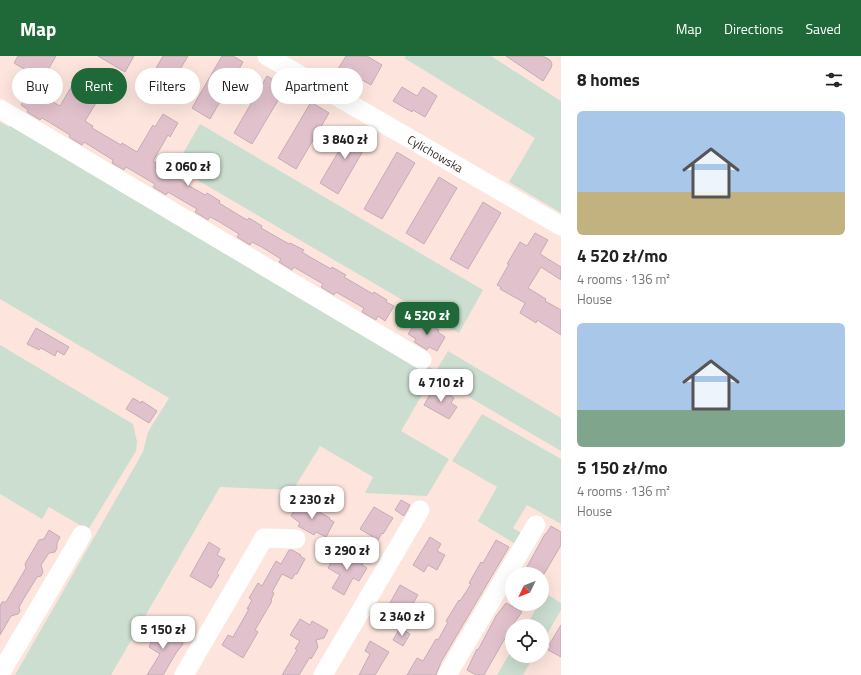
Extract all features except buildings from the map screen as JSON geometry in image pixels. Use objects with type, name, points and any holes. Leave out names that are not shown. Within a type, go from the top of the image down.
[{"type":"street","name":"Cylichowska","points":[[267,56],[561,226]]},
{"type":"street","points":[[0,109],[422,360]]},
{"type":"street","points":[[323,675],[420,510]]},
{"type":"street","points":[[447,675],[536,525]]},
{"type":"street","points":[[0,674],[82,535]]},
{"type":"street","points":[[184,675],[264,538],[296,539]]},
{"type":"green space","points":[[406,56],[491,56],[561,101],[561,213],[509,182],[535,138],[404,58]]},
{"type":"green space","points":[[13,121],[436,371],[448,351],[561,418],[561,451],[433,376],[401,431],[449,459],[427,496],[365,493],[373,477],[320,446],[293,490],[220,487],[111,675],[15,675],[143,452],[148,432],[169,398],[0,299],[0,122],[9,127]]},
{"type":"green space","points":[[200,124],[483,290],[459,333],[175,167]]},
{"type":"green space","points":[[0,345],[133,424],[137,442],[136,451],[88,530],[49,507],[42,519],[0,494]]},
{"type":"green space","points":[[482,414],[561,459],[561,524],[527,505],[513,528],[523,534],[517,545],[478,521],[497,487],[452,461]]},
{"type":"green space","points":[[549,596],[561,603],[561,610],[549,631],[549,619],[530,619],[535,611],[549,611]]},
{"type":"green space","points":[[505,661],[505,663],[530,663],[523,675],[497,675]]}]
